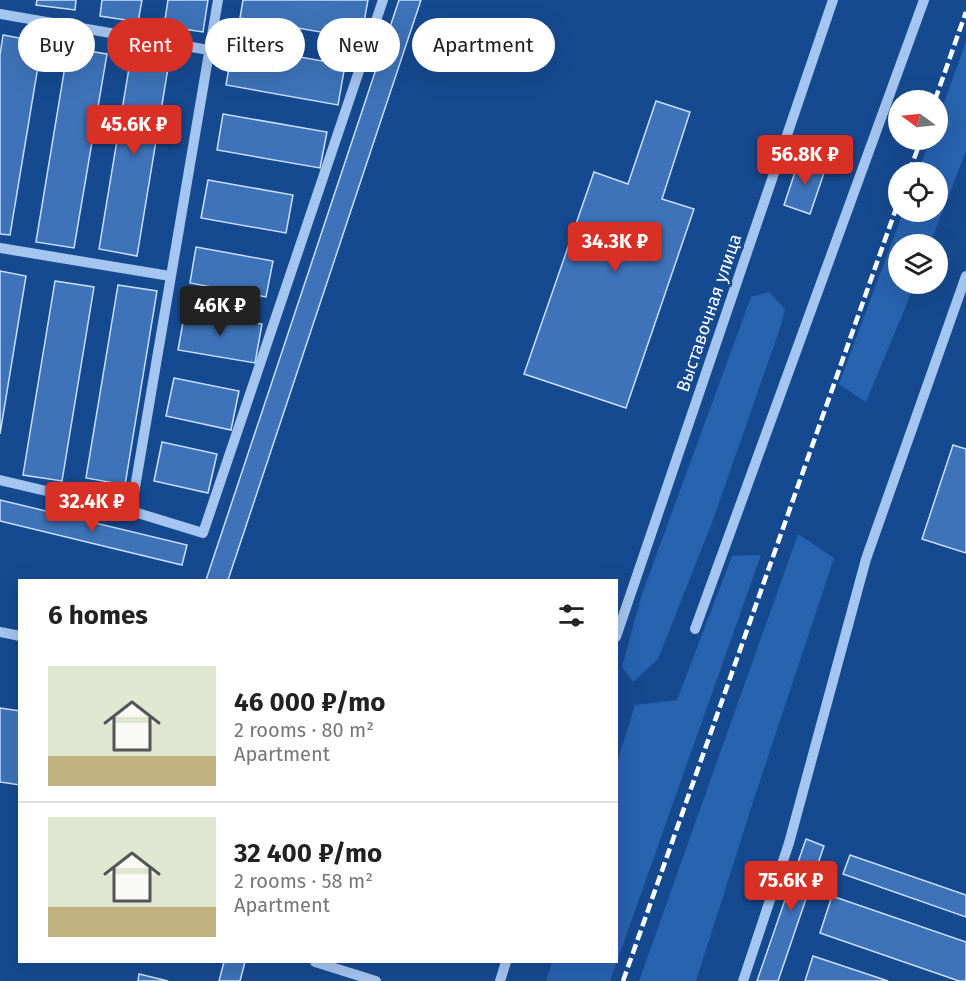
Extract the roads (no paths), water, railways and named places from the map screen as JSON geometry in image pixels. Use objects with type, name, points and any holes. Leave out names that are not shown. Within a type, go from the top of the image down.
[{"type":"street","points":[[215,18],[218,0]]},
{"type":"street","points":[[0,480],[131,511],[203,533],[383,0]]},
{"type":"street","name":"Выставочная улица","points":[[618,631],[833,0]]},
{"type":"street","points":[[695,629],[924,0]]},
{"type":"street","points":[[0,14],[205,49]]},
{"type":"street","points":[[131,511],[205,72]]},
{"type":"street","points":[[0,248],[170,276]]},
{"type":"street","points":[[743,981],[789,843],[866,559],[966,276]]},
{"type":"street","points":[[0,632],[18,636]]},
{"type":"street","points":[[318,963],[375,981]]},
{"type":"street","points":[[500,981],[506,963]]},
{"type":"railway","points":[[939,90],[966,12]]},
{"type":"railway","points":[[913,162],[917,150]]},
{"type":"railway","points":[[623,981],[891,222]]}]
